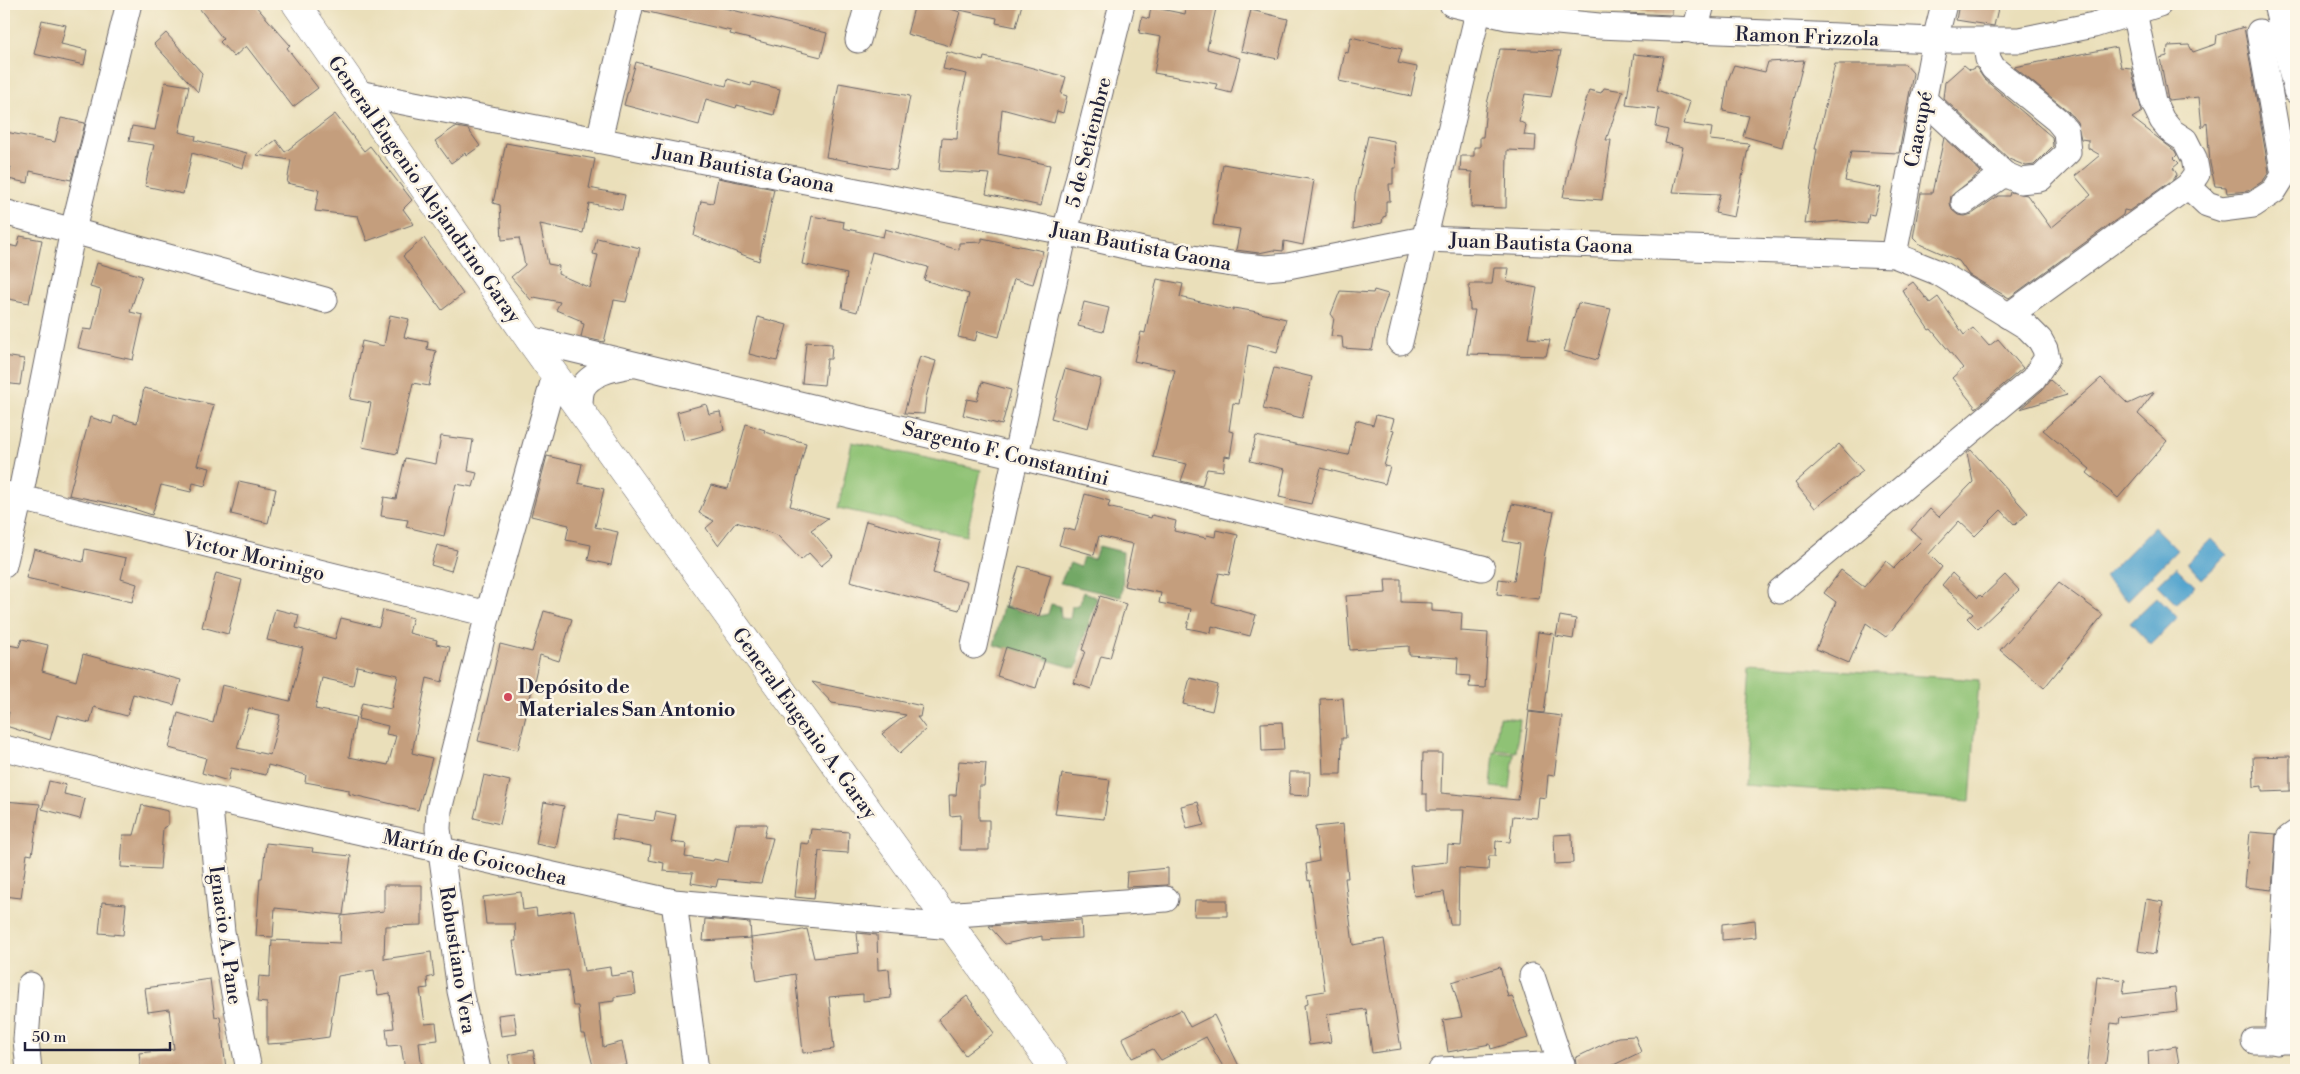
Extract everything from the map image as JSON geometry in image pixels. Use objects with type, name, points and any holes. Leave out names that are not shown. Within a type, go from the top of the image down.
[{"type":"main road","name":"General Eugenio Alejandrino Garay","points":[[296,4],[555,375]]},
{"type":"main road","name":"General Eugenio A. Garay","points":[[555,375],[1055,1070]]},
{"type":"street","points":[[599,140],[631,4]]},
{"type":"street","points":[[858,40],[868,4]]},
{"type":"street","name":"5 de Setiembre","points":[[974,646],[1065,232],[1122,4]]},
{"type":"street","name":"Ramon Frizzola","points":[[1452,4],[1479,7],[1507,17],[1599,26],[1935,40],[2020,40],[2094,25],[2159,4]]},
{"type":"street","points":[[1694,31],[1702,4]]},
{"type":"street","name":"Caacupé","points":[[1894,255],[1923,99],[1944,4]]},
{"type":"street","points":[[2276,4],[2296,91]]},
{"type":"street","points":[[4,566],[12,495],[126,5]]},
{"type":"street","points":[[1400,342],[1479,7]]},
{"type":"street","points":[[2008,316],[2188,186],[2197,174],[2194,158],[2185,140],[2171,131],[2162,120],[2153,102],[2134,12]]},
{"type":"street","points":[[2188,186],[2207,204],[2222,209],[2253,205],[2274,191],[2284,175],[2258,32]]},
{"type":"street","points":[[1923,99],[2004,174],[2020,180],[2040,180],[2068,152],[2066,131],[2057,120],[1993,68],[1988,59],[1985,40]]},
{"type":"street","name":"Juan Bautista Gaona","points":[[358,93],[1065,232],[1147,251],[1245,266],[1266,268],[1288,266],[1424,239],[1894,255],[1939,274],[2027,328],[2040,340],[2047,358],[2034,379],[1780,591]]},
{"type":"street","points":[[1964,202],[2004,174]]},
{"type":"street","points":[[4,212],[325,300]]},
{"type":"street","name":"Sargento F. Constantini","points":[[529,339],[1482,568]]},
{"type":"street","points":[[580,409],[582,390],[586,383],[597,374],[634,364]]},
{"type":"street","name":"Robustiano Vera","points":[[478,1070],[460,992],[438,829],[439,810],[488,614],[555,375]]},
{"type":"street","name":"Victor Morinigo","points":[[12,495],[488,614]]},
{"type":"street","name":"Martín de Goicochea","points":[[4,748],[209,798],[674,902],[948,921],[1166,899]]},
{"type":"street","name":"Ignacio A. Pane","points":[[209,798],[222,932],[249,1070]]},
{"type":"street","points":[[2276,1041],[2289,838],[2296,833]]},
{"type":"street","points":[[674,902],[696,1070]]},
{"type":"street","points":[[1441,1070],[1562,1067],[1532,976]]},
{"type":"street","points":[[29,1070],[26,1040],[30,985]]},
{"type":"green space","points":[[852,442],[981,470],[966,536],[838,508]]},
{"type":"green space","points":[[1099,546],[1123,552],[1121,597],[1060,583],[1070,563],[1080,567],[1083,557],[1094,559]]},
{"type":"green space","points":[[1084,592],[1097,598],[1079,654],[1079,663],[1075,668],[994,645],[1003,606],[1039,616],[1048,614],[1051,604],[1060,606],[1061,618],[1070,619],[1072,606],[1079,605]]},
{"type":"green space","points":[[1750,664],[1979,680],[1970,801],[1741,784]]},
{"type":"green space","points":[[1499,717],[1520,719],[1516,752],[1495,750]]},
{"type":"green space","points":[[1494,752],[1514,754],[1510,789],[1491,787]]},
{"type":"water","points":[[2154,527],[2177,550],[2128,600],[2104,577]]},
{"type":"water","points":[[2211,539],[2227,555],[2202,579],[2187,563]]},
{"type":"water","points":[[2176,567],[2195,586],[2176,604],[2157,585]]},
{"type":"water","points":[[2157,597],[2178,618],[2151,645],[2130,623]]},
{"type":"building","points":[[196,4],[254,4],[290,45],[287,48],[318,88],[293,107],[246,46],[234,57],[220,42],[223,39]]},
{"type":"building","points":[[645,4],[717,4],[716,6],[827,33],[821,57],[730,34],[731,31],[644,11]]},
{"type":"building","points":[[915,4],[952,4],[951,9],[960,12],[950,46],[907,34]]},
{"type":"building","points":[[961,4],[1022,4],[1016,27],[996,23],[997,18],[960,10]]},
{"type":"building","points":[[1187,4],[1217,4],[1207,49],[1240,58],[1231,93],[1215,89],[1217,84],[1154,73],[1161,37],[1139,33],[1142,17],[1149,19],[1151,7],[1185,14]]},
{"type":"building","points":[[1625,4],[1672,4],[1672,15],[1625,13]]},
{"type":"building","points":[[1959,4],[1999,4],[1994,26],[1956,20]]},
{"type":"building","points":[[1251,10],[1288,19],[1278,59],[1241,51]]},
{"type":"building","points":[[42,20],[66,25],[61,44],[87,50],[84,65],[34,54]]},
{"type":"building","points":[[2244,27],[2269,172],[2263,181],[2248,191],[2227,193],[2226,187],[2215,186],[2210,163],[2207,122],[2202,128],[2199,97],[2168,100],[2160,58],[2167,56],[2168,46],[2189,45],[2193,52],[2216,44],[2217,35]]},
{"type":"building","points":[[166,33],[202,73],[198,92],[154,44]]},
{"type":"building","points":[[1351,37],[1402,49],[1398,63],[1417,67],[1411,96],[1339,81],[1345,52],[1348,53]]},
{"type":"building","points":[[2117,47],[2121,67],[2131,68],[2142,112],[2132,118],[2175,151],[2177,155],[2174,158],[2179,163],[2173,168],[2177,174],[2174,179],[2129,211],[2124,210],[2123,215],[2009,298],[1969,275],[1959,261],[1918,243],[1913,238],[1921,193],[1932,193],[1944,138],[1981,172],[1951,196],[1952,210],[1958,215],[1972,214],[1998,196],[2009,196],[2010,192],[2027,195],[2051,228],[2091,195],[2075,176],[2100,155],[2088,148],[2088,140],[2081,139],[2077,122],[2068,111],[2014,67]]},
{"type":"building","points":[[1500,49],[1561,51],[1551,97],[1525,94],[1519,121],[1526,125],[1524,135],[1536,136],[1535,151],[1507,150],[1506,208],[1471,207],[1472,172],[1460,171],[1461,156],[1474,156],[1474,147],[1480,147],[1480,137],[1483,137],[1486,108]]},
{"type":"building","points":[[947,52],[983,61],[984,57],[1018,64],[1066,77],[1061,94],[1067,96],[1063,113],[1057,111],[1054,123],[1002,109],[998,154],[1050,165],[1041,206],[986,194],[990,174],[939,171],[942,138],[957,139],[959,107],[967,74],[943,69]]},
{"type":"building","points":[[1634,54],[1664,57],[1657,90],[1690,102],[1683,124],[1712,128],[1710,140],[1749,144],[1734,217],[1715,213],[1720,194],[1673,192],[1683,147],[1665,143],[1668,130],[1656,127],[1659,109],[1626,105]]},
{"type":"building","points":[[1804,60],[1782,147],[1743,136],[1749,116],[1723,111],[1728,80],[1734,65],[1765,72],[1768,62]]},
{"type":"building","points":[[636,62],[726,86],[728,79],[751,86],[752,82],[780,89],[774,115],[737,105],[736,108],[706,99],[699,125],[624,105]]},
{"type":"building","points":[[1835,64],[1905,64],[1913,73],[1899,153],[1851,151],[1845,181],[1881,188],[1874,215],[1869,214],[1867,224],[1841,221],[1805,224],[1817,149],[1815,149]]},
{"type":"building","points":[[1964,65],[1970,70],[1976,67],[1984,79],[2052,137],[2053,146],[2034,165],[2026,166],[2009,159],[1943,98],[1945,82]]},
{"type":"building","points":[[165,82],[189,86],[179,132],[196,136],[195,140],[247,153],[243,168],[192,153],[183,194],[145,186],[154,145],[129,141],[132,126],[155,130]]},
{"type":"building","points":[[839,83],[910,96],[896,170],[826,157]]},
{"type":"building","points":[[1604,88],[1623,91],[1606,140],[1611,140],[1602,200],[1563,197],[1575,141],[1589,90],[1601,93]]},
{"type":"building","points":[[335,114],[364,151],[370,146],[412,200],[403,209],[414,224],[367,241],[358,216],[315,211],[319,190],[287,183],[291,160],[256,155],[276,140],[285,152]]},
{"type":"building","points":[[61,118],[85,123],[71,180],[30,171],[28,183],[8,179],[11,167],[4,166],[6,132],[55,142]]},
{"type":"building","points":[[455,127],[468,129],[480,146],[466,156],[465,153],[451,163],[435,141]]},
{"type":"building","points":[[1368,136],[1394,141],[1396,168],[1393,168],[1393,184],[1389,184],[1390,201],[1386,201],[1386,216],[1383,217],[1382,223],[1353,229],[1355,194]]},
{"type":"building","points":[[506,143],[595,159],[589,188],[625,195],[622,210],[589,203],[583,233],[540,224],[548,264],[559,266],[558,274],[590,288],[598,255],[593,254],[597,238],[640,248],[626,302],[614,300],[604,342],[581,337],[584,324],[581,323],[582,321],[556,310],[560,302],[534,297],[531,300],[511,277],[525,265],[519,238],[502,240],[500,205],[493,203]]},
{"type":"building","points":[[1223,164],[1314,180],[1303,245],[1284,241],[1283,251],[1273,250],[1259,253],[1236,250],[1240,229],[1213,225]]},
{"type":"building","points":[[718,178],[774,189],[759,261],[694,236],[701,201],[713,203]]},
{"type":"building","points":[[812,216],[844,222],[843,228],[883,237],[885,229],[959,250],[959,243],[982,242],[982,238],[1043,251],[1033,284],[1014,279],[999,337],[978,331],[975,341],[958,337],[969,294],[924,280],[928,267],[872,252],[857,312],[842,308],[847,274],[802,264]]},
{"type":"building","points":[[20,236],[42,240],[29,303],[4,298],[4,244],[17,247]]},
{"type":"building","points":[[424,238],[463,294],[442,310],[403,256]]},
{"type":"building","points":[[97,263],[142,276],[130,312],[143,315],[133,360],[78,348],[83,329],[92,330],[101,290],[90,287]]},
{"type":"building","points":[[1494,268],[1509,268],[1507,282],[1537,288],[1528,338],[1550,340],[1546,356],[1467,354],[1475,310],[1470,310],[1469,284],[1492,284]]},
{"type":"building","points":[[1157,279],[1183,284],[1180,297],[1233,310],[1233,308],[1252,311],[1286,319],[1277,353],[1248,345],[1239,404],[1233,403],[1229,431],[1234,432],[1230,457],[1225,456],[1223,471],[1207,469],[1202,486],[1181,481],[1187,464],[1153,457],[1175,370],[1134,361],[1141,332],[1145,333]]},
{"type":"building","points":[[1913,282],[1930,303],[1938,297],[1964,335],[1973,328],[1989,346],[1998,339],[2023,368],[1976,408],[1952,378],[1963,368],[1931,329],[1929,330],[1902,290]]},
{"type":"building","points":[[1374,290],[1388,294],[1376,329],[1372,350],[1343,348],[1342,337],[1331,336],[1334,318],[1331,314],[1340,291],[1373,293]]},
{"type":"building","points":[[1084,302],[1109,308],[1103,332],[1078,326]]},
{"type":"building","points":[[1578,303],[1611,309],[1597,360],[1564,351]]},
{"type":"building","points":[[390,315],[409,319],[404,337],[428,342],[427,349],[436,351],[429,386],[413,383],[397,454],[362,447],[371,403],[350,399],[362,341],[384,346]]},
{"type":"building","points":[[758,317],[787,325],[777,361],[749,354]]},
{"type":"building","points":[[806,342],[832,344],[831,359],[827,359],[824,385],[802,383]]},
{"type":"building","points":[[4,356],[24,359],[20,385],[4,383]]},
{"type":"building","points":[[920,356],[936,361],[926,397],[924,414],[904,413]]},
{"type":"building","points":[[1274,368],[1312,377],[1302,418],[1263,409]]},
{"type":"building","points":[[1065,369],[1101,379],[1088,428],[1051,418]]},
{"type":"building","points":[[2101,378],[2128,404],[2154,392],[2138,414],[2167,441],[2118,498],[2087,473],[2090,469],[2043,430]]},
{"type":"building","points":[[2050,380],[2067,395],[2020,409],[2042,390]]},
{"type":"building","points":[[982,382],[1011,390],[1002,425],[963,415],[967,399],[977,401]]},
{"type":"building","points":[[144,388],[214,405],[197,465],[210,468],[205,486],[193,483],[191,492],[161,485],[152,515],[128,507],[69,495],[90,417],[112,424],[114,416],[137,423]]},
{"type":"building","points":[[706,404],[709,414],[720,412],[724,430],[684,441],[677,412]]},
{"type":"building","points":[[1376,415],[1394,419],[1391,429],[1394,430],[1384,466],[1390,467],[1385,484],[1321,468],[1311,504],[1279,497],[1285,469],[1250,461],[1256,436],[1348,455],[1356,420],[1373,425]]},
{"type":"building","points":[[746,424],[765,430],[764,432],[806,443],[790,506],[828,518],[811,530],[833,556],[821,566],[809,553],[801,560],[777,535],[736,522],[718,545],[706,528],[714,521],[699,513],[711,485],[728,489]]},
{"type":"building","points":[[441,436],[473,440],[468,471],[477,473],[473,487],[456,484],[444,536],[406,527],[408,520],[381,516],[384,497],[396,499],[405,458],[436,464]]},
{"type":"building","points":[[1839,444],[1863,471],[1815,508],[1795,483]]},
{"type":"building","points":[[1971,450],[2028,513],[2015,525],[2001,510],[1975,536],[1959,521],[1929,554],[1942,567],[1886,637],[1866,623],[1849,663],[1816,649],[1836,602],[1824,593],[1841,570],[1864,587],[1886,561],[1894,568],[1922,540],[1911,530],[1930,509],[1939,517],[1973,482],[1967,453]]},
{"type":"building","points":[[547,456],[582,464],[578,483],[604,489],[595,527],[618,532],[611,565],[588,560],[591,545],[566,540],[569,525],[531,516]]},
{"type":"building","points":[[239,481],[276,489],[268,523],[231,514]]},
{"type":"building","points":[[1085,494],[1110,501],[1108,507],[1151,518],[1152,515],[1176,521],[1174,531],[1206,538],[1207,535],[1215,537],[1216,530],[1238,535],[1229,575],[1219,573],[1212,603],[1256,615],[1250,636],[1212,626],[1211,633],[1187,628],[1191,609],[1159,603],[1161,593],[1124,586],[1133,544],[1099,536],[1094,555],[1059,545],[1064,528],[1075,531]]},
{"type":"building","points":[[1512,504],[1554,512],[1545,552],[1539,599],[1497,594],[1499,579],[1514,581],[1520,544],[1503,541]]},
{"type":"building","points":[[866,521],[941,541],[933,573],[967,582],[959,610],[850,581]]},
{"type":"building","points":[[437,545],[457,550],[451,571],[431,565]]},
{"type":"building","points":[[34,549],[83,562],[85,549],[126,558],[121,579],[137,584],[132,602],[26,578]]},
{"type":"building","points":[[1019,566],[1051,575],[1039,616],[1007,606]]},
{"type":"building","points":[[216,573],[242,580],[228,634],[202,627]]},
{"type":"building","points":[[1952,573],[1978,598],[1980,595],[1982,597],[2005,575],[2019,590],[1978,629],[1967,618],[1973,613],[1942,585]]},
{"type":"building","points":[[1385,579],[1401,579],[1401,602],[1432,603],[1432,611],[1462,613],[1461,631],[1488,633],[1485,688],[1469,687],[1470,676],[1457,675],[1458,658],[1409,655],[1409,646],[1350,650],[1346,596],[1386,593]]},
{"type":"building","points":[[2059,583],[2103,615],[2044,688],[2000,650]]},
{"type":"building","points":[[1100,596],[1126,604],[1110,658],[1101,656],[1091,689],[1074,683],[1085,651],[1082,650]]},
{"type":"building","points":[[275,609],[299,615],[296,628],[335,639],[341,618],[379,627],[383,610],[413,618],[409,633],[437,640],[436,644],[450,647],[442,682],[427,678],[412,753],[432,758],[418,810],[349,794],[349,790],[305,782],[306,775],[268,765],[266,775],[231,768],[228,781],[202,773],[206,758],[169,748],[178,713],[213,723],[222,685],[290,701],[303,648],[267,640]],"holes":[[[357,666],[398,675],[391,709],[362,703],[358,719],[388,726],[386,734],[396,736],[388,765],[349,757],[356,717],[315,709],[322,678],[353,685]],[[249,708],[280,715],[270,755],[237,748]]]},
{"type":"building","name":"Depósito de Materiales San Antonio","points":[[544,611],[572,619],[559,661],[540,655],[518,750],[478,741],[500,644],[532,652]]},
{"type":"building","points":[[1560,616],[1576,619],[1573,639],[1556,636]]},
{"type":"building","points":[[1538,632],[1554,634],[1544,713],[1528,711]]},
{"type":"building","points":[[22,639],[48,645],[42,671],[76,681],[83,654],[181,680],[174,705],[133,694],[127,716],[94,707],[90,723],[57,715],[50,740],[6,726],[9,712],[4,711],[4,644],[19,647]]},
{"type":"building","points":[[1006,647],[1045,659],[1036,688],[997,676]]},
{"type":"building","points":[[1190,678],[1218,685],[1212,711],[1183,704]]},
{"type":"building","points":[[812,682],[922,706],[920,717],[917,717],[926,729],[900,753],[882,734],[906,715],[832,703]]},
{"type":"building","points":[[1343,698],[1346,738],[1342,738],[1341,774],[1323,774],[1320,699]]},
{"type":"building","points":[[1529,712],[1562,716],[1554,776],[1548,775],[1546,798],[1539,797],[1537,818],[1513,816],[1510,842],[1496,841],[1495,856],[1489,856],[1488,870],[1459,868],[1458,924],[1450,924],[1444,892],[1414,896],[1410,866],[1447,862],[1448,845],[1461,846],[1464,810],[1427,810],[1427,794],[1422,794],[1423,753],[1442,753],[1441,793],[1518,800]]},
{"type":"building","points":[[1282,722],[1284,750],[1262,751],[1261,723]]},
{"type":"building","points":[[2290,756],[2290,791],[2262,792],[2262,786],[2254,787],[2253,757]]},
{"type":"building","points":[[959,761],[986,763],[984,786],[979,786],[979,820],[989,820],[989,850],[960,850],[961,815],[950,816],[949,795],[956,795]]},
{"type":"building","points":[[1290,772],[1310,772],[1309,796],[1289,795]]},
{"type":"building","points":[[1062,774],[1110,780],[1104,819],[1055,814]]},
{"type":"building","points":[[484,775],[510,781],[500,824],[474,818]]},
{"type":"building","points":[[49,781],[66,785],[64,794],[85,799],[80,819],[42,809]]},
{"type":"building","points":[[4,801],[40,804],[32,855],[27,854],[21,898],[4,896]]},
{"type":"building","points":[[544,802],[564,806],[556,848],[536,844]]},
{"type":"building","points":[[1198,802],[1204,825],[1187,829],[1181,806]]},
{"type":"building","points":[[142,805],[168,811],[168,825],[163,828],[160,869],[121,867],[123,835],[134,835]]},
{"type":"building","points":[[656,811],[676,815],[671,842],[687,844],[685,857],[713,861],[714,859],[728,862],[736,824],[767,824],[764,837],[773,838],[761,883],[718,879],[716,887],[691,883],[693,873],[663,871],[664,863],[649,860],[651,846],[612,839],[616,815],[654,821]]},
{"type":"building","points":[[1343,824],[1348,878],[1345,878],[1353,945],[1384,939],[1401,1049],[1372,1053],[1366,1009],[1327,1014],[1331,1042],[1309,1045],[1304,1005],[1308,1004],[1307,994],[1325,991],[1310,880],[1308,881],[1306,864],[1319,861],[1315,827]]},
{"type":"building","points":[[811,829],[849,832],[848,853],[819,851],[814,899],[795,897],[801,843],[809,844]]},
{"type":"building","points":[[2250,832],[2276,834],[2272,890],[2245,887]]},
{"type":"building","points":[[1572,834],[1573,863],[1555,864],[1554,835]]},
{"type":"building","points":[[266,843],[313,848],[312,852],[351,856],[343,915],[275,908],[273,937],[256,936],[260,878],[262,878]]},
{"type":"building","points":[[1168,868],[1168,885],[1126,887],[1127,872]]},
{"type":"building","points":[[384,885],[422,885],[422,925],[385,926],[384,959],[431,952],[434,976],[427,978],[428,988],[420,989],[425,1024],[436,1023],[438,1040],[419,1042],[422,1070],[405,1070],[401,1045],[388,1046],[386,1029],[394,1028],[390,993],[378,995],[374,970],[338,976],[329,1037],[267,1044],[267,1003],[257,1002],[259,976],[270,977],[272,940],[340,943],[341,916],[384,911]]},
{"type":"building","points":[[521,892],[523,910],[536,908],[537,916],[574,910],[584,971],[610,967],[611,976],[633,973],[636,994],[614,997],[614,1001],[599,1003],[603,1047],[622,1042],[627,1065],[605,1070],[594,1070],[585,1034],[581,1034],[578,1006],[573,1006],[568,970],[518,976],[513,941],[516,941],[515,924],[486,924],[483,897]]},
{"type":"building","points":[[2146,899],[2163,902],[2155,954],[2138,951]]},
{"type":"building","points":[[1195,900],[1227,900],[1227,916],[1194,916]]},
{"type":"building","points":[[102,902],[126,904],[123,935],[99,933]]},
{"type":"building","points":[[705,919],[750,923],[751,938],[703,941]]},
{"type":"building","points":[[1081,920],[1082,938],[1042,940],[1042,936],[1005,944],[989,926]]},
{"type":"building","points":[[1755,920],[1756,937],[1722,940],[1722,924]]},
{"type":"building","points":[[807,929],[814,958],[859,953],[857,933],[877,935],[878,970],[889,969],[891,998],[863,1001],[863,994],[829,997],[834,1049],[803,1053],[795,974],[757,981],[751,938]]},
{"type":"building","points":[[1500,967],[1508,997],[1512,996],[1528,1038],[1491,1049],[1490,1044],[1448,1052],[1443,1020],[1462,1017],[1452,982]]},
{"type":"building","points":[[2097,976],[2125,980],[2123,994],[2175,988],[2177,1011],[2120,1018],[2119,1024],[2111,1023],[2105,1070],[2087,1070]]},
{"type":"building","points":[[210,979],[215,1017],[220,1016],[226,1069],[141,1070],[139,1053],[174,1049],[169,1009],[148,1012],[145,988]]},
{"type":"building","points":[[967,996],[994,1033],[965,1055],[938,1019]]},
{"type":"building","points":[[1181,1010],[1190,1027],[1214,1015],[1241,1070],[1225,1070],[1206,1037],[1161,1060],[1153,1049],[1132,1058],[1122,1038]]},
{"type":"building","points":[[514,1013],[517,1034],[501,1036],[498,1015]]},
{"type":"building","points":[[1635,1036],[1641,1052],[1603,1070],[1577,1070],[1575,1058],[1618,1037]]},
{"type":"building","points":[[2176,1046],[2180,1070],[2149,1070],[2148,1051]]},
{"type":"building","points":[[533,1050],[537,1070],[511,1070],[508,1055]]},
{"type":"place","name":"Depósito de Materiales San Antonio","points":[[508,697]]}]
